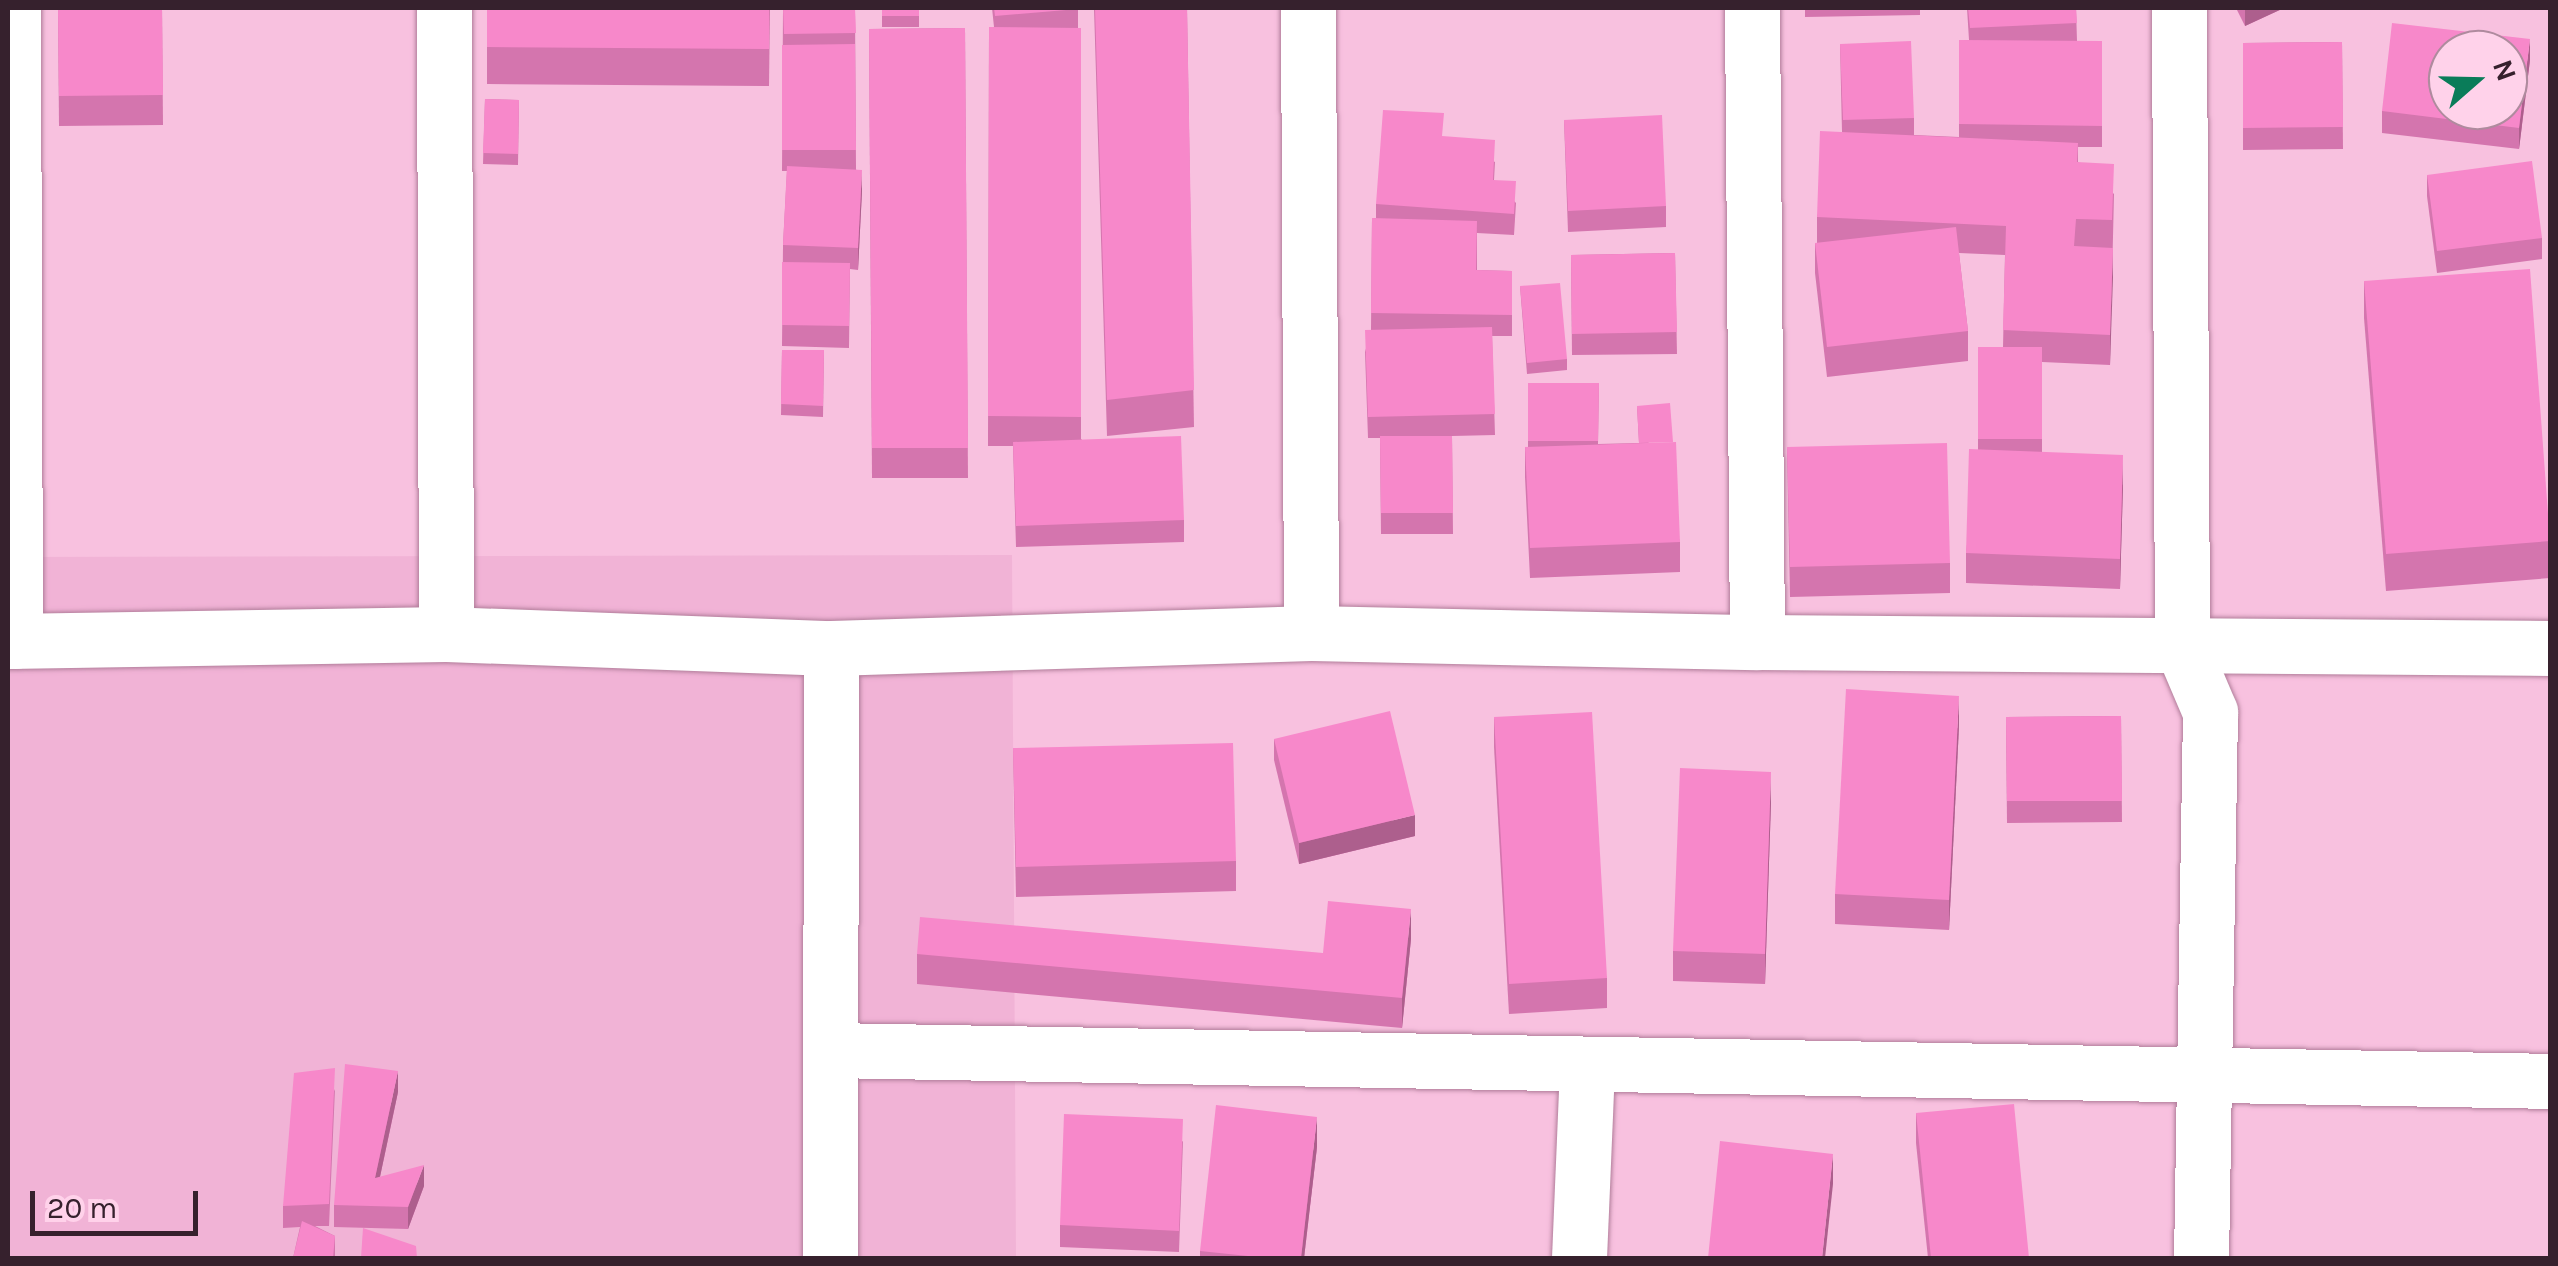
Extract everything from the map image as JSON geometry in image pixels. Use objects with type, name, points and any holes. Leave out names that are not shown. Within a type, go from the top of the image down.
[{"type":"street","points":[[13,8],[11,641],[446,634],[831,648],[1311,632],[1758,642],[2550,648]]},
{"type":"street","points":[[444,8],[446,634]]},
{"type":"street","points":[[1308,8],[1311,632]]},
{"type":"street","points":[[1752,8],[1758,642]]},
{"type":"street","points":[[2179,8],[2182,646],[2210,712],[2201,1258]]},
{"type":"street","points":[[830,1258],[831,648]]},
{"type":"street","points":[[830,1050],[2204,1077],[2550,1080]]},
{"type":"street","points":[[1579,1258],[1587,1065]]},
{"type":"shaded area","points":[[1012,555],[1016,1258],[8,1258],[8,557]]},
{"type":"building","points":[[58,8],[162,8],[163,95],[59,96]]},
{"type":"building","points":[[487,8],[769,8],[769,49],[487,47]]},
{"type":"building","points":[[783,8],[855,8],[856,33],[784,34]]},
{"type":"building","points":[[882,8],[919,8],[919,16],[882,16]]},
{"type":"building","points":[[994,8],[1078,8],[1078,9],[995,16]]},
{"type":"building","points":[[1095,8],[1187,8],[1194,390],[1107,400]]},
{"type":"building","points":[[1968,8],[2076,8],[2077,23],[1970,28]]},
{"type":"building","points":[[2392,23],[2452,30],[2428,30],[2428,117],[2382,111]]},
{"type":"building","points":[[989,27],[1081,28],[1081,417],[988,416]]},
{"type":"building","points":[[965,28],[968,448],[872,448],[869,29]]},
{"type":"building","points":[[1959,40],[2102,41],[2102,126],[1959,124]]},
{"type":"building","points":[[1911,41],[1914,118],[1843,120],[1840,44]]},
{"type":"building","points":[[2342,42],[2343,127],[2243,128],[2243,43]]},
{"type":"building","points":[[855,44],[856,150],[782,150],[782,45]]},
{"type":"building","points":[[485,99],[519,100],[518,154],[483,153]]},
{"type":"building","points":[[1383,110],[1444,113],[1442,136],[1495,140],[1493,180],[1516,181],[1514,214],[1376,204]]},
{"type":"building","points":[[1662,115],[1666,206],[1568,211],[1564,120]]},
{"type":"building","points":[[1820,131],[2078,143],[2077,162],[2114,164],[2112,220],[2076,219],[2074,246],[2113,248],[2110,335],[2003,330],[2006,226],[1817,217]]},
{"type":"building","points":[[2532,161],[2542,238],[2437,251],[2427,175]]},
{"type":"building","points":[[787,166],[862,170],[858,248],[783,245]]},
{"type":"building","points":[[1372,218],[1477,221],[1476,270],[1512,271],[1512,315],[1371,313]]},
{"type":"building","points":[[1956,227],[1968,331],[1827,347],[1815,243]]},
{"type":"building","points":[[1675,253],[1677,332],[1572,334],[1571,255]]},
{"type":"building","points":[[782,262],[850,263],[849,326],[782,325]]},
{"type":"building","points":[[2530,269],[2550,541],[2386,554],[2364,281]]},
{"type":"building","points":[[1560,283],[1567,359],[1527,363],[1520,286]]},
{"type":"building","points":[[1492,327],[1495,414],[1368,417],[1365,330]]},
{"type":"building","points":[[1978,347],[2042,347],[2042,439],[1978,439]]},
{"type":"building","points":[[782,350],[824,350],[823,406],[781,404]]},
{"type":"building","points":[[1528,383],[1599,383],[1598,441],[1528,441]]},
{"type":"building","points":[[1670,403],[1673,442],[1639,443],[1637,406]]},
{"type":"building","points":[[1181,436],[1184,520],[1016,526],[1013,442]]},
{"type":"building","points":[[1380,436],[1452,436],[1453,513],[1381,513]]},
{"type":"building","points":[[1676,442],[1680,542],[1530,548],[1525,447]]},
{"type":"building","points":[[1947,443],[1950,563],[1790,567],[1787,447]]},
{"type":"building","points":[[1969,449],[2123,455],[2120,559],[1966,553]]},
{"type":"building","points":[[1846,689],[1959,696],[1949,900],[1835,894]]},
{"type":"building","points":[[1390,711],[1415,815],[1299,843],[1274,739]]},
{"type":"building","points":[[1592,712],[1607,978],[1509,984],[1494,717]]},
{"type":"building","points":[[2121,716],[2122,801],[2007,801],[2006,717]]},
{"type":"building","points":[[1233,743],[1236,861],[1016,867],[1013,748]]},
{"type":"building","points":[[1680,768],[1771,772],[1765,954],[1673,951]]},
{"type":"building","points":[[1328,901],[1411,909],[1402,998],[917,954],[920,917],[1323,953]]},
{"type":"building","points":[[345,1064],[398,1071],[375,1178],[424,1165],[408,1207],[334,1205]]},
{"type":"building","points":[[335,1068],[329,1204],[283,1206],[294,1073]]},
{"type":"building","points":[[2014,1104],[2029,1258],[1931,1258],[1916,1113]]},
{"type":"building","points":[[1216,1105],[1317,1117],[1301,1258],[1200,1251]]},
{"type":"building","points":[[1064,1114],[1183,1119],[1179,1231],[1060,1225]]},
{"type":"building","points":[[1720,1141],[1833,1154],[1822,1258],[1708,1258]]},
{"type":"building","points":[[302,1221],[335,1236],[333,1258],[293,1258]]},
{"type":"building","points":[[363,1228],[416,1246],[417,1258],[361,1258]]}]
